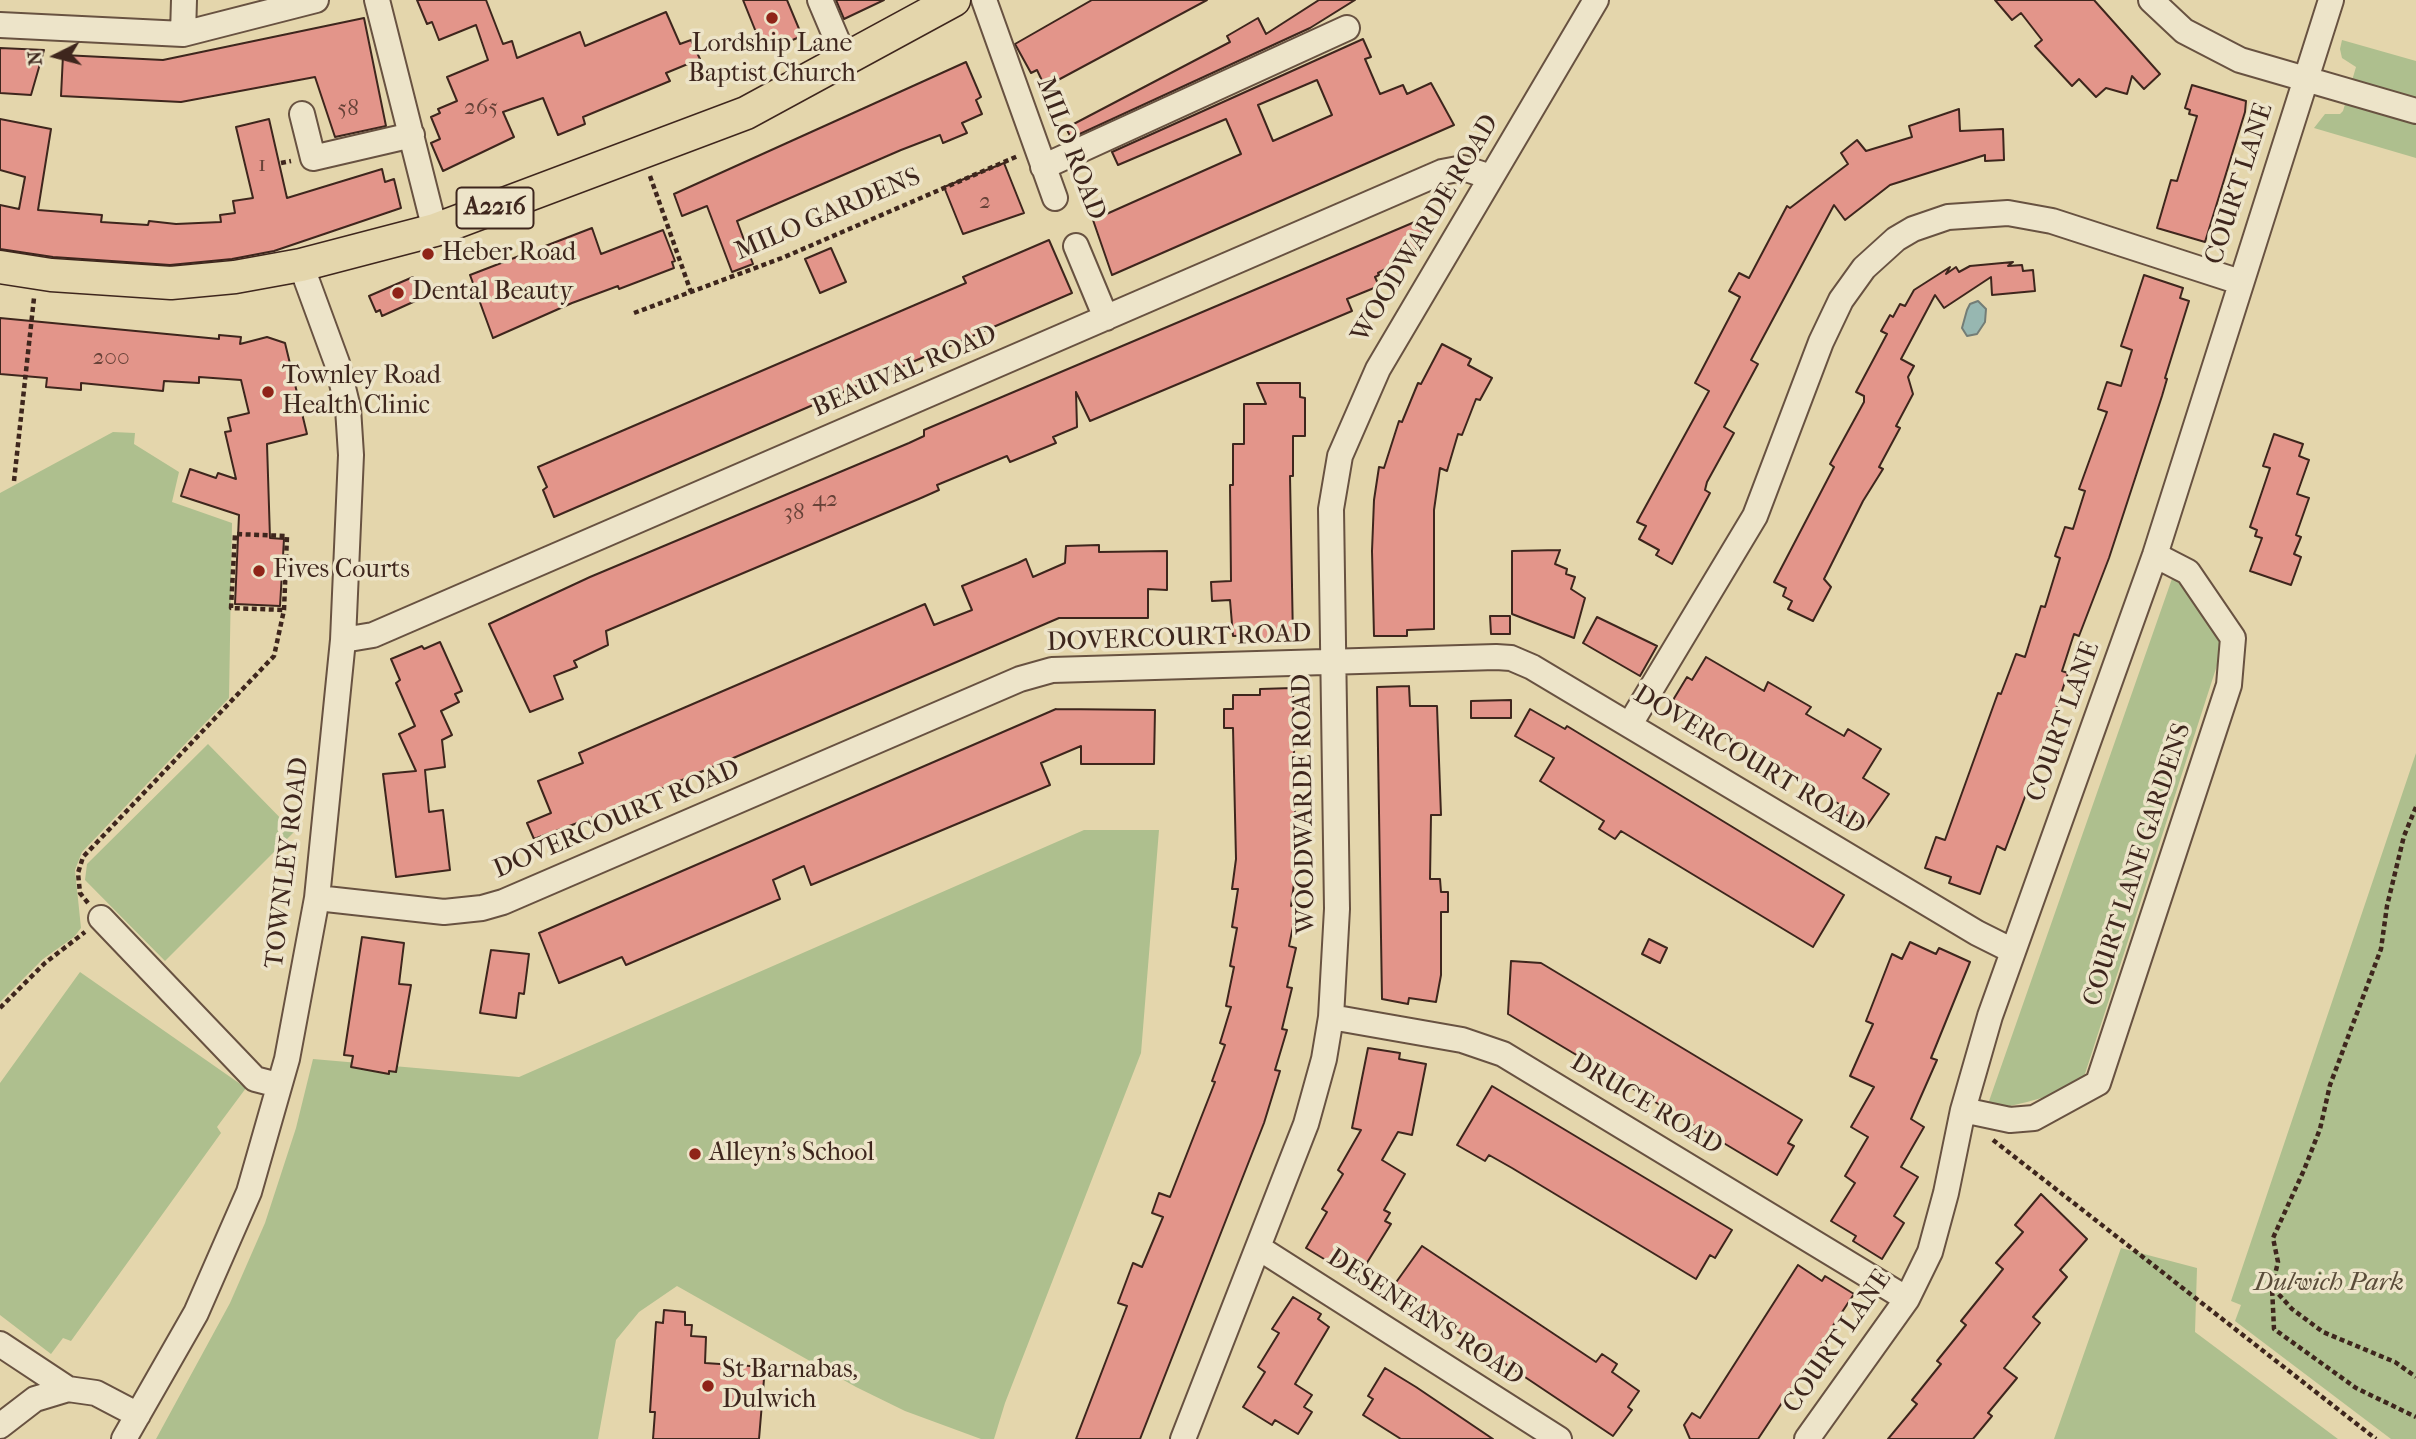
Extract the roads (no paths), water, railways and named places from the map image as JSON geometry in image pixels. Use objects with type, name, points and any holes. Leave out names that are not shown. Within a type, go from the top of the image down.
[{"type":"main road","name":"A2216","points":[[0,267],[37,273],[171,283],[235,278],[301,265],[435,230],[746,113],[954,0]]},
{"type":"street","points":[[183,34],[184,0]]},
{"type":"street","points":[[0,24],[183,34],[316,0]]},
{"type":"street","points":[[377,0],[435,230]]},
{"type":"street","points":[[820,0],[845,59]]},
{"type":"street","name":"MILO ROAD","points":[[984,0],[1055,198]]},
{"type":"street","name":"WOODWARDE ROAD","points":[[1183,1439],[1313,1104],[1331,1017],[1337,909],[1331,509],[1335,473],[1343,446],[1378,369],[1596,0]]},
{"type":"street","points":[[2151,0],[2171,21],[2211,47],[2240,60],[2416,111]]},
{"type":"street","name":"COURT LANE","points":[[1807,1439],[1908,1299],[1930,1252],[1940,1220],[1962,1113],[1990,1016],[2155,555],[2331,0]]},
{"type":"street","points":[[1039,158],[1347,28]]},
{"type":"street","points":[[302,114],[313,158],[412,135]]},
{"type":"street","name":"BEAUVAL ROAD","points":[[343,640],[373,635],[1441,172],[1463,168],[1491,177]]},
{"type":"street","points":[[1630,724],[1755,516],[1821,342],[1841,300],[1864,268],[1896,239],[1913,229],[1948,217],[2008,213],[2052,221],[2240,282]]},
{"type":"street","name":"MILO ROAD","points":[[1076,246],[1107,318]]},
{"type":"street","name":"TOWNLEY ROAD","points":[[124,1439],[196,1312],[244,1204],[278,1085],[301,989],[317,898],[343,640],[351,455],[348,408],[337,363],[301,265]]},
{"type":"street","name":"COURT LANE GARDENS","points":[[1962,1113],[2010,1120],[2034,1118],[2098,1083],[2229,685],[2234,638],[2188,572],[2155,555]]},
{"type":"street","name":"DOVERCOURT ROAD","points":[[317,898],[444,912],[482,908],[503,902],[1037,674],[1069,668],[1511,658],[1630,724],[1978,933],[2014,951]]},
{"type":"street","points":[[101,918],[255,1079],[278,1085]]},
{"type":"street","name":"DRUCE ROAD","points":[[1331,1017],[1462,1040],[1503,1054],[1908,1299]]},
{"type":"street","name":"DESENFANS ROAD","points":[[1259,1248],[1559,1439]]},
{"type":"street","points":[[0,1344],[68,1389]]},
{"type":"street","points":[[0,1426],[35,1399],[68,1389],[96,1393],[138,1415]]},
{"type":"water","points":[[1978,301],[1986,309],[1985,322],[1977,334],[1967,336],[1962,328],[1967,310],[1970,304]]},
{"type":"place","name":"Lordship Lane Baptist Church","points":[[772,18]]},
{"type":"place","name":"Heber Road","points":[[428,254]]},
{"type":"place","name":"Dental Beauty","points":[[398,293]]},
{"type":"place","name":"Townley Road Health Clinic","points":[[268,392]]},
{"type":"place","name":"Fives Courts","points":[[259,571]]},
{"type":"place","name":"Alleyn's School","points":[[695,1154]]},
{"type":"place","name":"St Barnabas, Dulwich","points":[[708,1386]]},
{"type":"park label","name":"Dulwich Park","points":[[2329,1284]]}]
